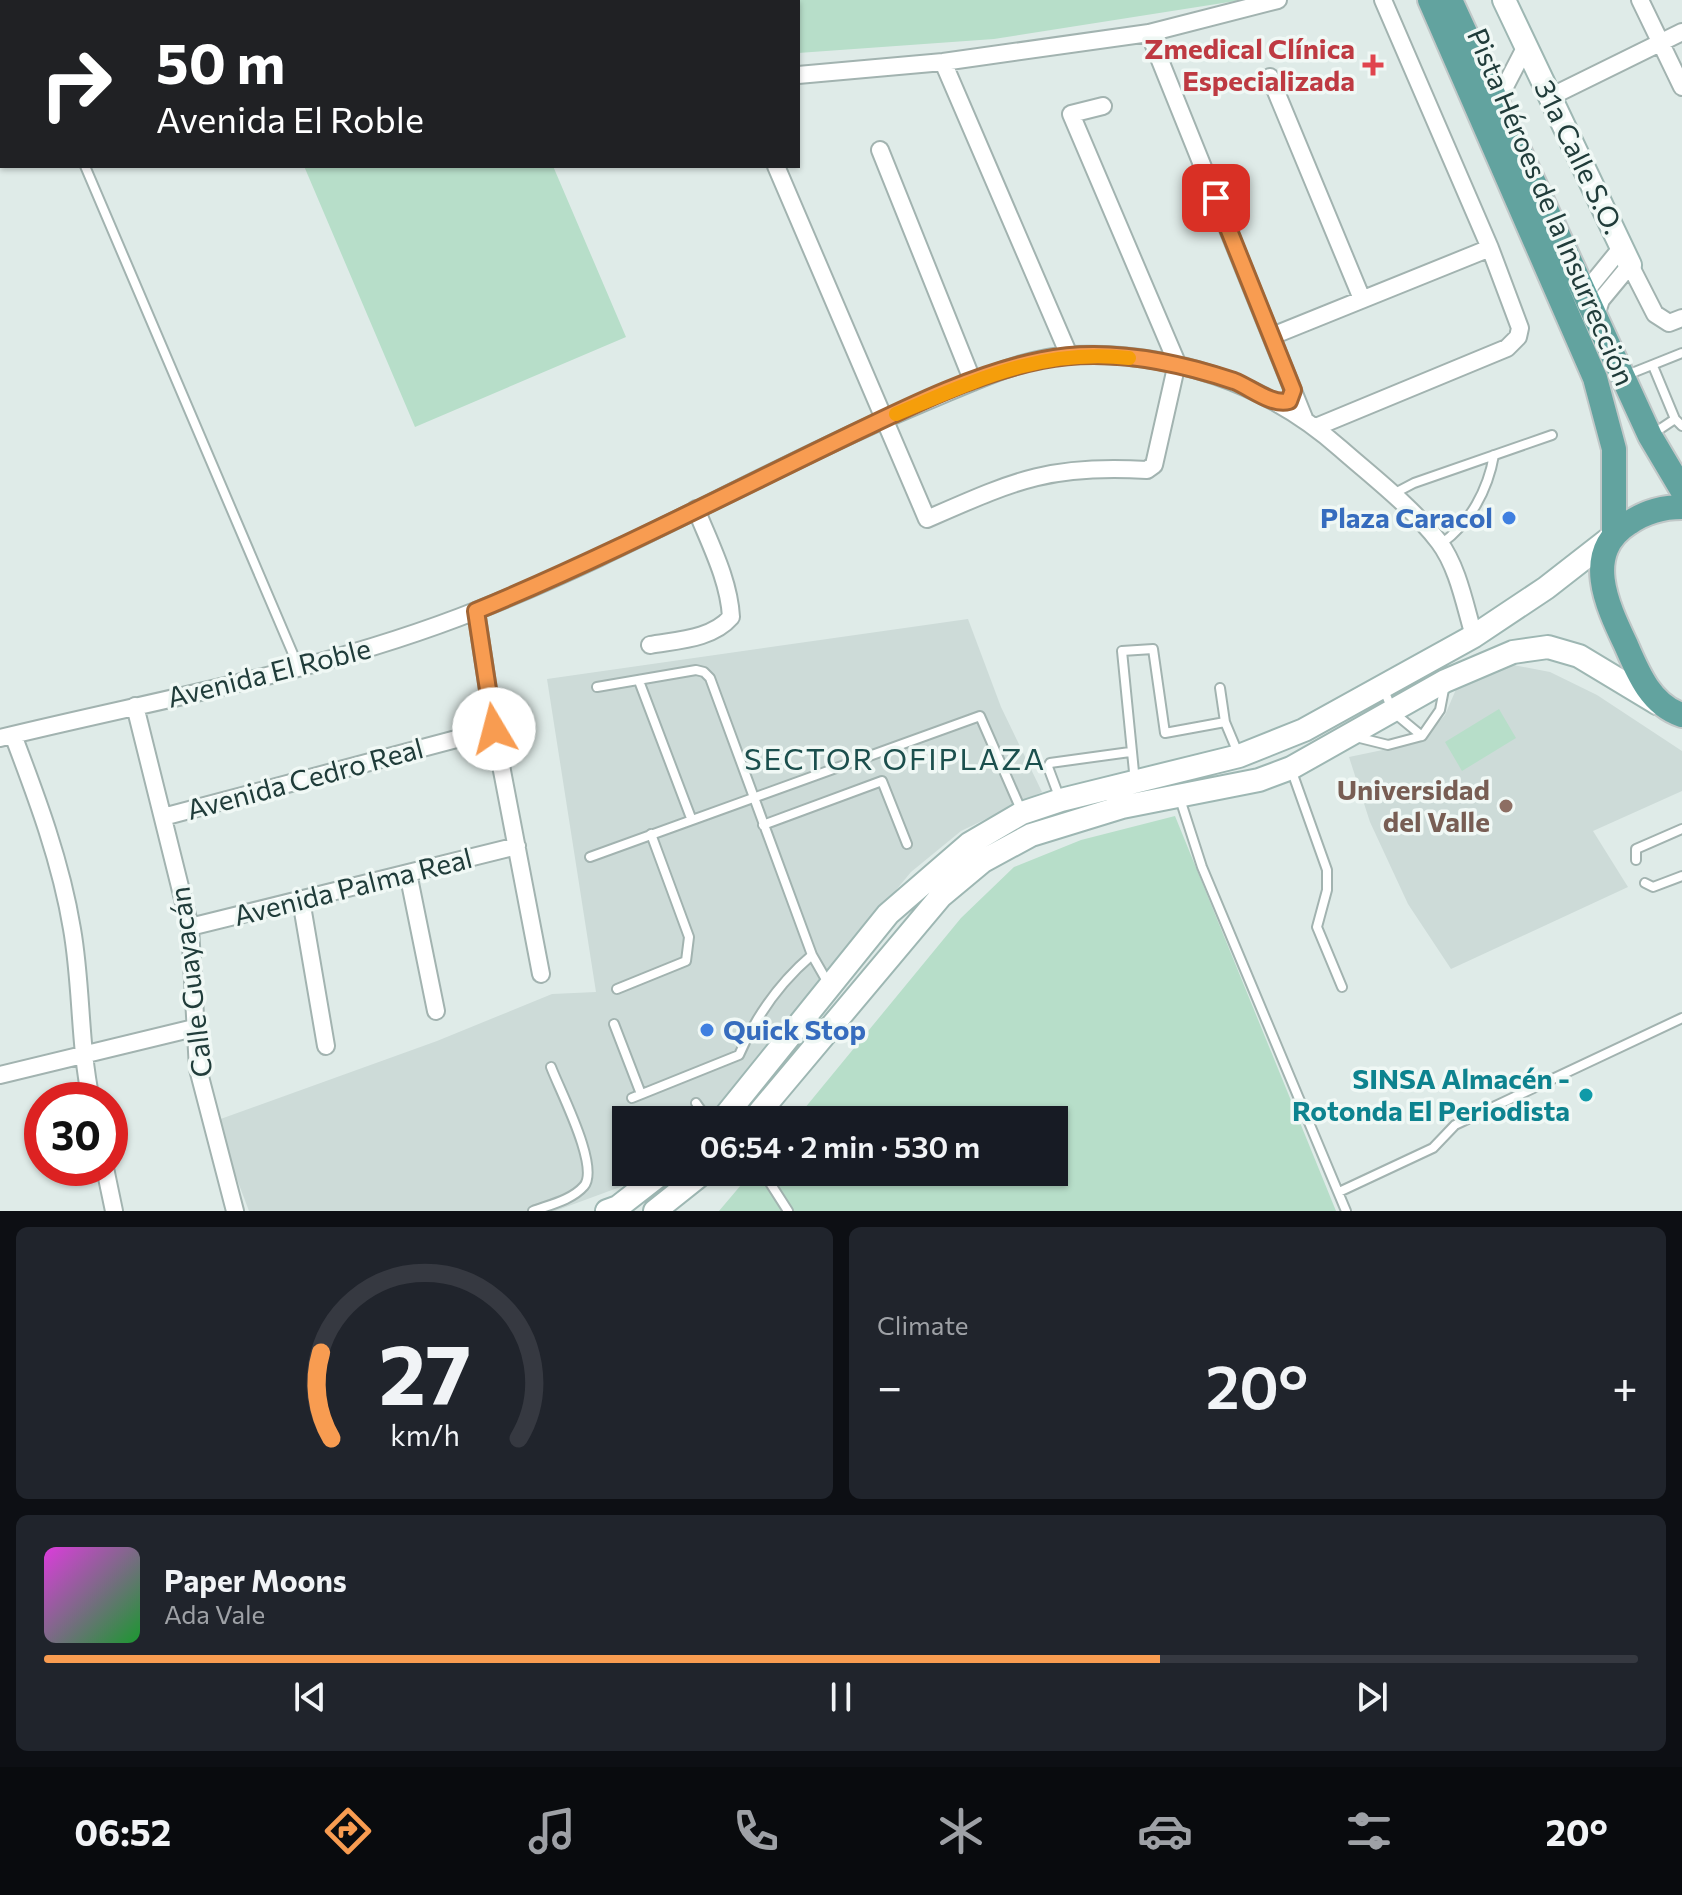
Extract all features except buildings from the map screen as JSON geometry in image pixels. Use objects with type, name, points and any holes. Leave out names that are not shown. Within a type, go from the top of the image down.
[{"type":"main road","name":"Pista Héroes de la Insurrección","points":[[1430,0],[1595,378],[1614,449],[1614,535],[1608,542],[1602,565],[1604,593],[1643,681],[1679,716]]},
{"type":"main road","name":"Pista Héroes de la Insurrección","points":[[1450,0],[1650,436],[1682,490]]},
{"type":"main road","name":"31a Calle S.O.","points":[[1504,0],[1626,256]]},
{"type":"main road","points":[[733,1106],[888,914],[969,844],[1022,813],[1061,800],[1239,756],[1304,730],[1474,636],[1546,588],[1647,513],[1682,507]]},
{"type":"main road","points":[[764,1106],[941,896],[983,861],[1031,835],[1071,821],[1259,780],[1291,768],[1445,681],[1498,656],[1548,647],[1594,663],[1679,716]]},
{"type":"main road","points":[[830,987],[852,984],[879,956],[897,947]]},
{"type":"main road","points":[[807,1053],[809,1040],[834,1007],[830,987]]},
{"type":"main road","points":[[607,1211],[643,1186]]},
{"type":"main road","points":[[655,1211],[686,1186]]},
{"type":"street","points":[[800,75],[943,62],[1149,33],[1278,0]]},
{"type":"street","points":[[1149,33],[1293,390],[1310,423],[1514,343],[1520,328],[1490,248],[1383,0]]},
{"type":"street","points":[[1640,0],[1682,87]]},
{"type":"street","points":[[1550,97],[1682,32]]},
{"type":"street","points":[[1496,104],[1526,46]]},
{"type":"street","points":[[943,62],[1069,355]]},
{"type":"street","points":[[1270,77],[1362,299]]},
{"type":"street","points":[[777,168],[927,519],[1017,480],[1054,471],[1090,467],[1152,468],[1177,363],[1071,114],[1103,106]]},
{"type":"street","points":[[880,150],[973,382]]},
{"type":"street","points":[[1272,336],[1490,248]]},
{"type":"street","points":[[1590,308],[1591,285],[1626,256]]},
{"type":"street","name":"31a Calle S.O.","points":[[1626,256],[1655,314],[1669,323],[1682,318]]},
{"type":"street","name":"Avenida El Roble","points":[[7,736],[352,656],[533,588],[884,419],[1027,363],[1069,355],[1177,363],[1245,385],[1310,423],[1392,495],[1441,544]]},
{"type":"street","points":[[1280,403],[1291,400],[1293,390]]},
{"type":"street","points":[[650,645],[703,635],[722,627],[731,617],[730,600],[696,509]]},
{"type":"street","points":[[1441,544],[1458,584],[1474,636]]},
{"type":"street","points":[[476,611],[494,729],[541,974]]},
{"type":"street","name":"Calle Guayacán","points":[[135,706],[190,927],[198,1069],[235,1211]]},
{"type":"street","name":"Avenida Cedro Real","points":[[163,817],[494,729]]},
{"type":"street","points":[[7,736],[41,808],[73,930],[82,1055],[87,1082]]},
{"type":"street","name":"Avenida Palma Real","points":[[190,927],[517,846]]},
{"type":"street","points":[[408,873],[436,1011]]},
{"type":"street","points":[[301,900],[326,1046]]},
{"type":"street","points":[[0,1075],[194,1028]]},
{"type":"street","points":[[109,1186],[114,1211]]},
{"type":"lane","points":[[86,168],[299,668]]},
{"type":"lane","points":[[1623,377],[1682,353]]},
{"type":"lane","points":[[1650,436],[1679,422],[1653,366]]},
{"type":"lane","points":[[1392,495],[1414,483],[1552,435]]},
{"type":"lane","points":[[1441,544],[1465,524],[1490,481],[1494,455]]},
{"type":"lane","points":[[1135,783],[1122,651],[1153,649],[1165,733],[1225,722]]},
{"type":"lane","points":[[597,687],[704,672],[710,678],[812,955],[830,987]]},
{"type":"lane","points":[[639,681],[691,818]]},
{"type":"lane","points":[[1348,736],[1388,745],[1422,736],[1440,710],[1445,681]]},
{"type":"lane","points":[[1382,686],[1393,712],[1422,736]]},
{"type":"lane","points":[[1220,688],[1225,722],[1239,756]]},
{"type":"lane","points":[[590,857],[980,716],[1022,813]]},
{"type":"lane","points":[[1071,821],[1051,783],[1050,763],[1130,752]]},
{"type":"lane","points":[[1291,768],[1327,870],[1327,890],[1317,927],[1342,987]]},
{"type":"lane","points":[[763,825],[882,781],[907,844]]},
{"type":"lane","points":[[1179,795],[1202,867],[1346,1211]]},
{"type":"lane","points":[[1636,860],[1636,849],[1682,829]]},
{"type":"lane","points":[[617,989],[686,961],[689,937],[651,834]]},
{"type":"lane","points":[[1645,883],[1653,887],[1682,876]]},
{"type":"lane","points":[[614,1024],[637,1096],[739,1055],[754,1021],[793,971],[812,955]]},
{"type":"lane","points":[[1339,1192],[1433,1148],[1455,1125],[1682,1018]]},
{"type":"lane","points":[[533,1211],[569,1198],[586,1185],[591,1166],[551,1067]]},
{"type":"lane","points":[[772,1186],[788,1211]]},
{"type":"shaded area","points":[[968,619],[1001,707],[1042,792],[961,831],[911,872],[717,1106],[612,1106],[612,1186],[623,1186],[555,1211],[249,1211],[215,1121],[437,1041],[552,994],[596,992],[547,679]]},
{"type":"shaded area","name":"Universidad del Valle","points":[[1508,664],[1550,672],[1597,695],[1682,751],[1682,791],[1593,831],[1628,887],[1451,969],[1408,904],[1370,822],[1349,757],[1397,747],[1427,735],[1445,715],[1457,687]]},
{"type":"green space","points":[[800,0],[1242,0],[994,39],[800,53]]},
{"type":"green space","points":[[305,168],[554,168],[626,337],[415,427]]},
{"type":"green space","points":[[1499,709],[1516,738],[1462,771],[1445,742]]},
{"type":"green space","points":[[1175,816],[1336,1211],[719,1211],[740,1186],[1068,1186],[1068,1106],[807,1106],[961,918],[1014,867],[1081,840]]},
{"type":"slow traffic","points":[[896,414],[1027,363],[1069,355],[1129,358]]},
{"type":"place","name":"Zmedical Clínica Especializada","points":[[1373,65]]},
{"type":"place","name":"Plaza Caracol","points":[[1509,518]]},
{"type":"place","name":"Universidad del Valle","points":[[1506,806]]},
{"type":"place","name":"Quick Stop","points":[[707,1030]]},
{"type":"place","name":"SINSA Almacén - Rotonda El Periodista","points":[[1586,1095]]},
{"type":"district","name":"SECTOR OFIPLAZA","points":[[895,760]]},
{"type":"route","points":[[494,729],[476,611],[533,588],[884,419],[973,382],[1041,360],[1069,355],[1108,356],[1177,363],[1245,385],[1280,403],[1289,401],[1293,390],[1216,198]]}]
